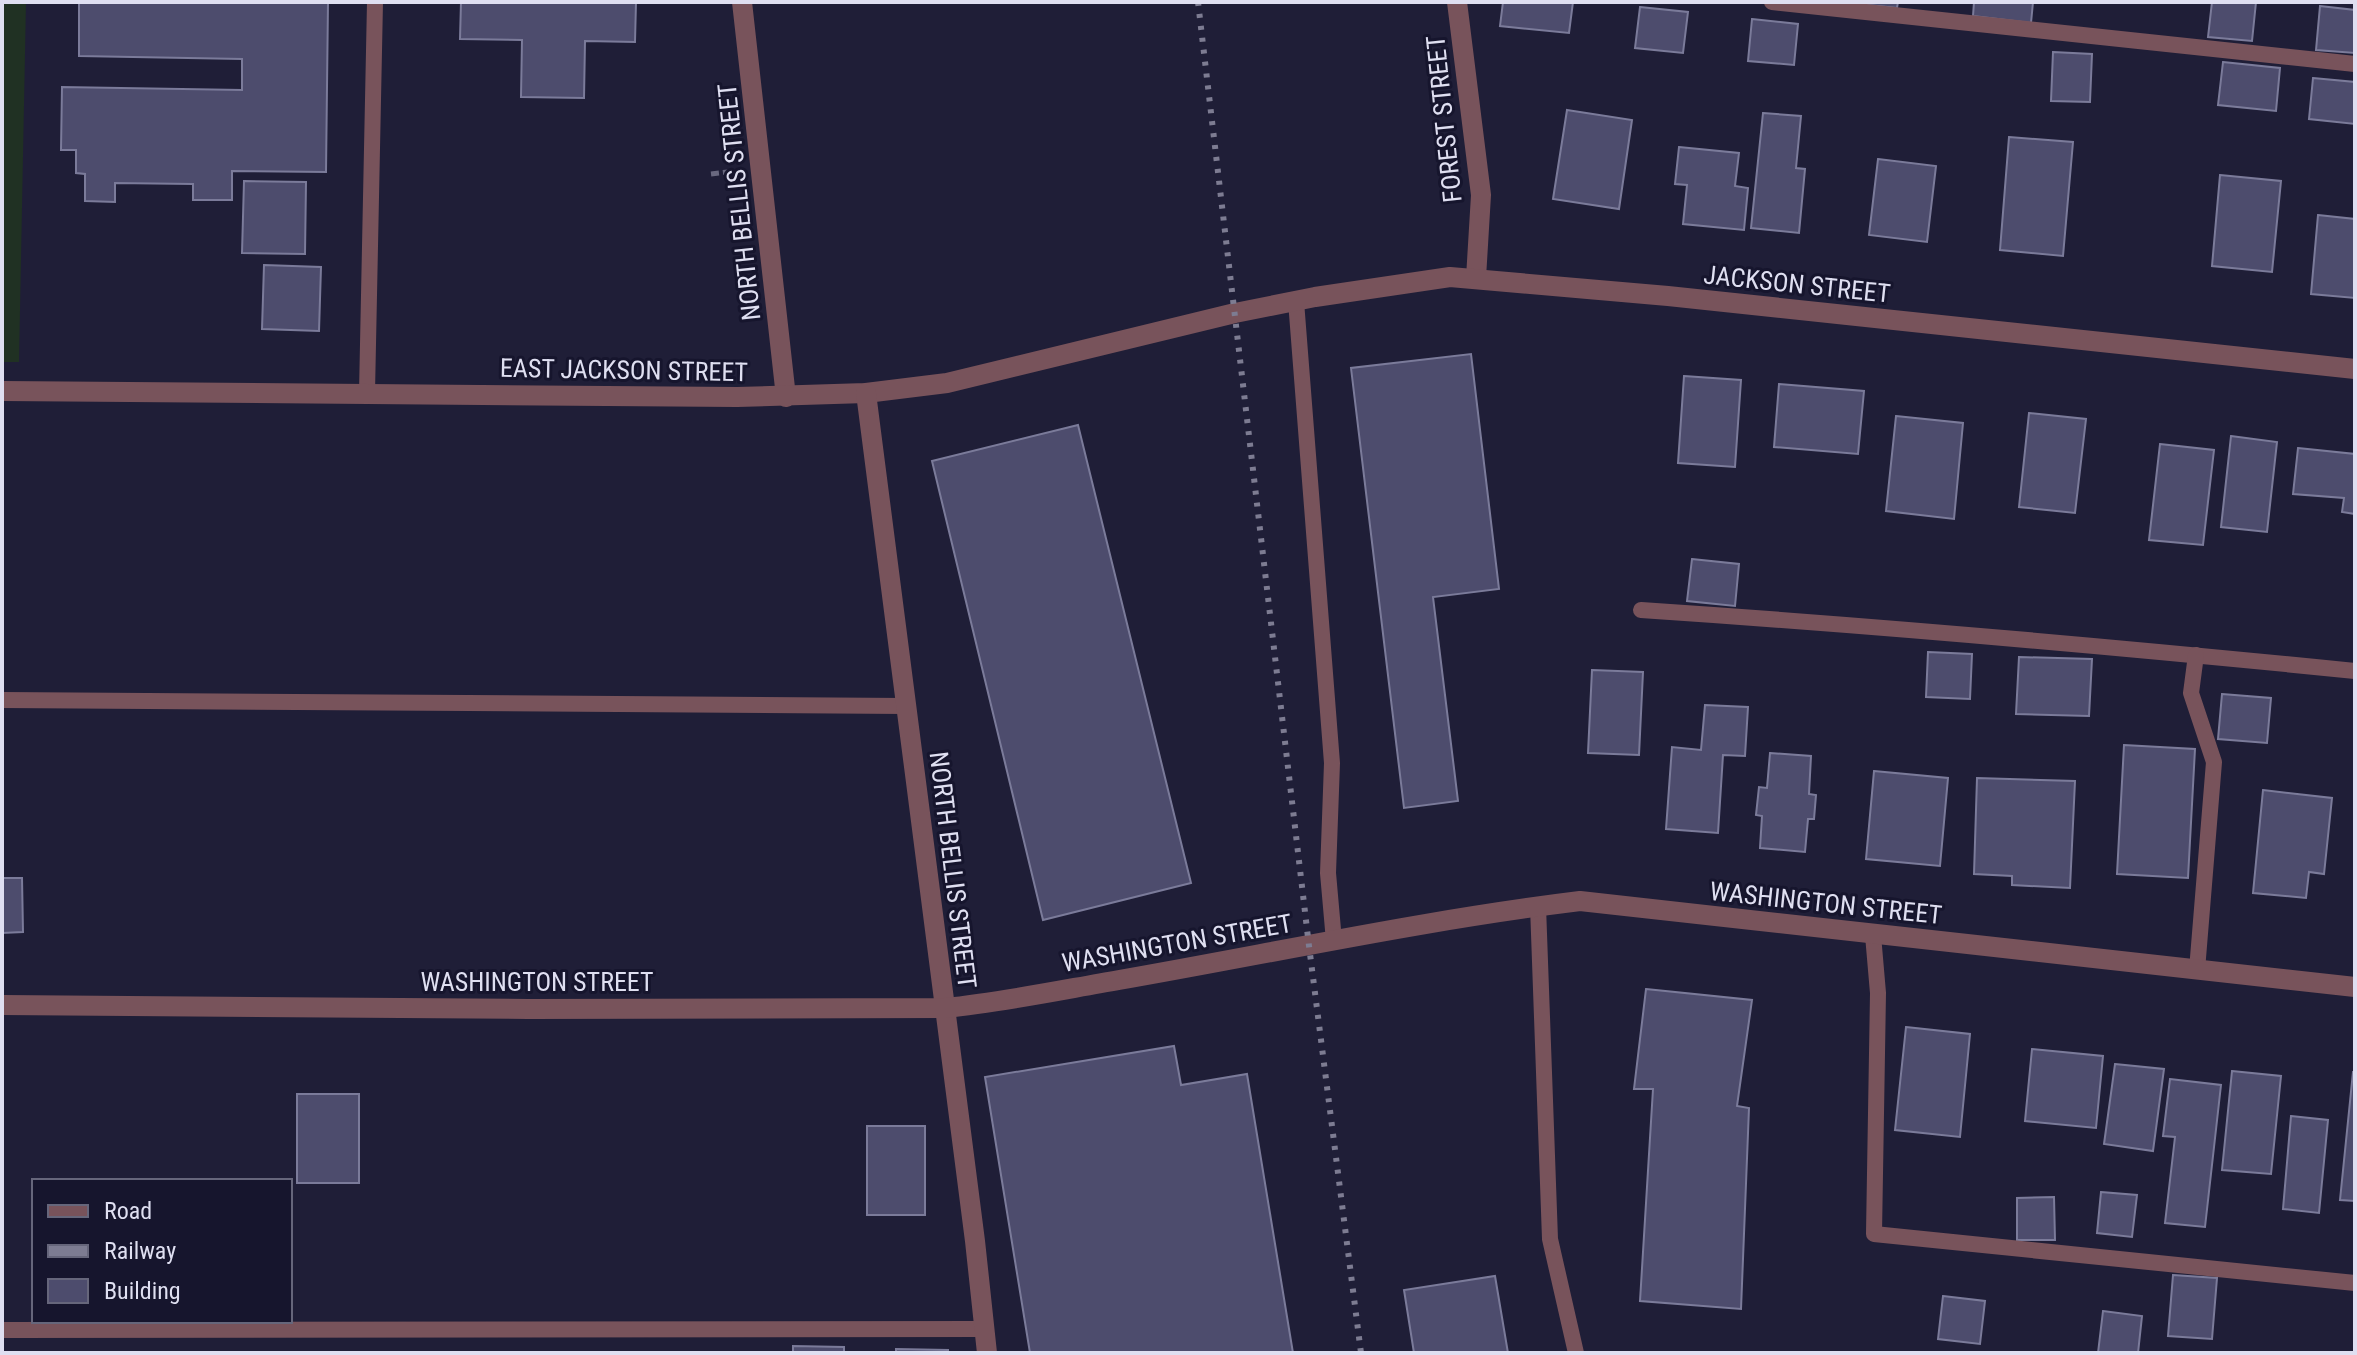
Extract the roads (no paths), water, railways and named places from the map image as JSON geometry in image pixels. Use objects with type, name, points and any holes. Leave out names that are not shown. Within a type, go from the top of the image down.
[{"type":"street","name":"NORTH BELLIS STREET","points":[[742,2],[786,397]]},
{"type":"street","name":"FOREST STREET","points":[[1457,2],[1481,195],[1476,278]]},
{"type":"street","name":"JACKSON STREET","points":[[1235,313],[1450,277],[1476,278],[1683,297],[2355,369]]},
{"type":"street","name":"EAST JACKSON STREET","points":[[2,391],[786,397],[866,393],[947,383],[1235,313]]},
{"type":"street","name":"NORTH BELLIS STREET","points":[[866,393],[987,1353]]},
{"type":"street","name":"WASHINGTON STREET","points":[[2,1005],[945,1008],[1580,901],[2355,987]]},
{"type":"lane","points":[[367,393],[375,2]]},
{"type":"lane","points":[[1772,2],[2355,64]]},
{"type":"lane","points":[[1296,301],[1332,763],[1328,873],[1334,941]]},
{"type":"lane","points":[[1641,610],[1818,622],[2355,671]]},
{"type":"lane","points":[[2196,655],[2191,693],[2214,762],[2197,970]]},
{"type":"lane","points":[[2,700],[906,706]]},
{"type":"lane","points":[[1538,906],[1550,1239],[1576,1353]]},
{"type":"lane","points":[[1873,935],[1878,993],[1874,1234],[2355,1283]]},
{"type":"lane","points":[[2,1330],[984,1329]]},
{"type":"railway","points":[[1198,2],[1309,946],[1361,1353]]}]
